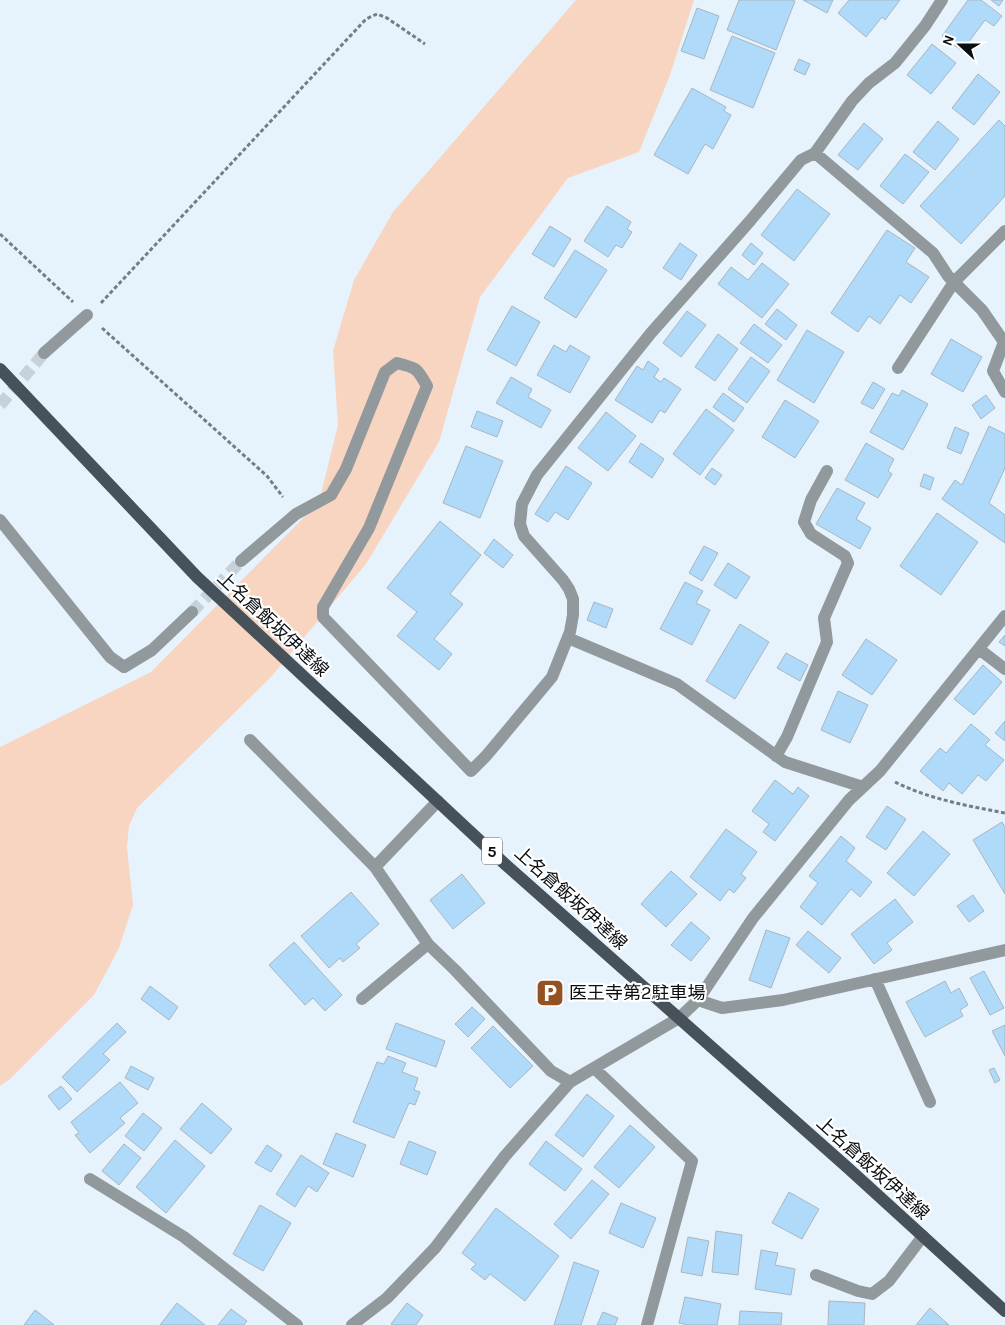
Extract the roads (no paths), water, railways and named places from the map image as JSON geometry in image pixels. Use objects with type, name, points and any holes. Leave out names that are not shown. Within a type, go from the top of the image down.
[{"type":"main road","name":"上名倉飯坂伊達線","points":[[0,369],[197,576],[506,865],[1005,1311]]},
{"type":"street","points":[[241,561],[296,514],[331,495],[346,469],[385,372],[397,363],[418,370],[427,386],[370,528],[323,607],[323,617],[471,771],[486,756],[552,677],[568,638],[573,615],[573,599],[563,580],[524,536],[520,524],[522,504],[537,475],[650,333],[750,221],[801,160],[815,153],[852,101],[869,83],[895,64],[925,26],[942,0]]},
{"type":"street","points":[[815,153],[933,253],[948,276],[982,310],[1004,342],[992,371],[1005,392]]},
{"type":"street","points":[[898,368],[954,282],[1005,231]]},
{"type":"street","points":[[44,353],[87,314]]},
{"type":"street","points":[[776,756],[787,737],[827,642],[824,618],[848,563],[845,556],[811,534],[804,522],[811,500],[827,471]]},
{"type":"street","points":[[0,520],[110,657],[124,667],[152,650],[192,612]]},
{"type":"street","points":[[352,1325],[387,1298],[435,1248],[505,1156],[570,1082],[679,1018],[698,1000],[753,918],[849,800],[880,771],[1005,616]]},
{"type":"street","points":[[568,638],[678,684],[785,762],[863,787]]},
{"type":"street","points":[[978,649],[1005,669]]},
{"type":"street","points":[[250,740],[375,867],[428,944],[551,1071],[570,1082]]},
{"type":"street","points":[[375,867],[438,801]]},
{"type":"street","points":[[362,999],[428,944]]},
{"type":"street","points":[[698,1000],[722,1008],[783,1000],[1005,950]]},
{"type":"street","points":[[875,979],[930,1102]]},
{"type":"street","points":[[594,1068],[692,1161],[647,1325]]},
{"type":"street","points":[[90,1180],[184,1237],[297,1325]]},
{"type":"street","points":[[816,1275],[858,1291],[872,1294],[889,1281],[922,1236]]},
{"type":"tunnel","points":[[0,405],[44,353]]},
{"type":"tunnel","points":[[192,612],[241,561]]},
{"type":"place","name":"医王寺第2駐車場","points":[[550,993]]}]
